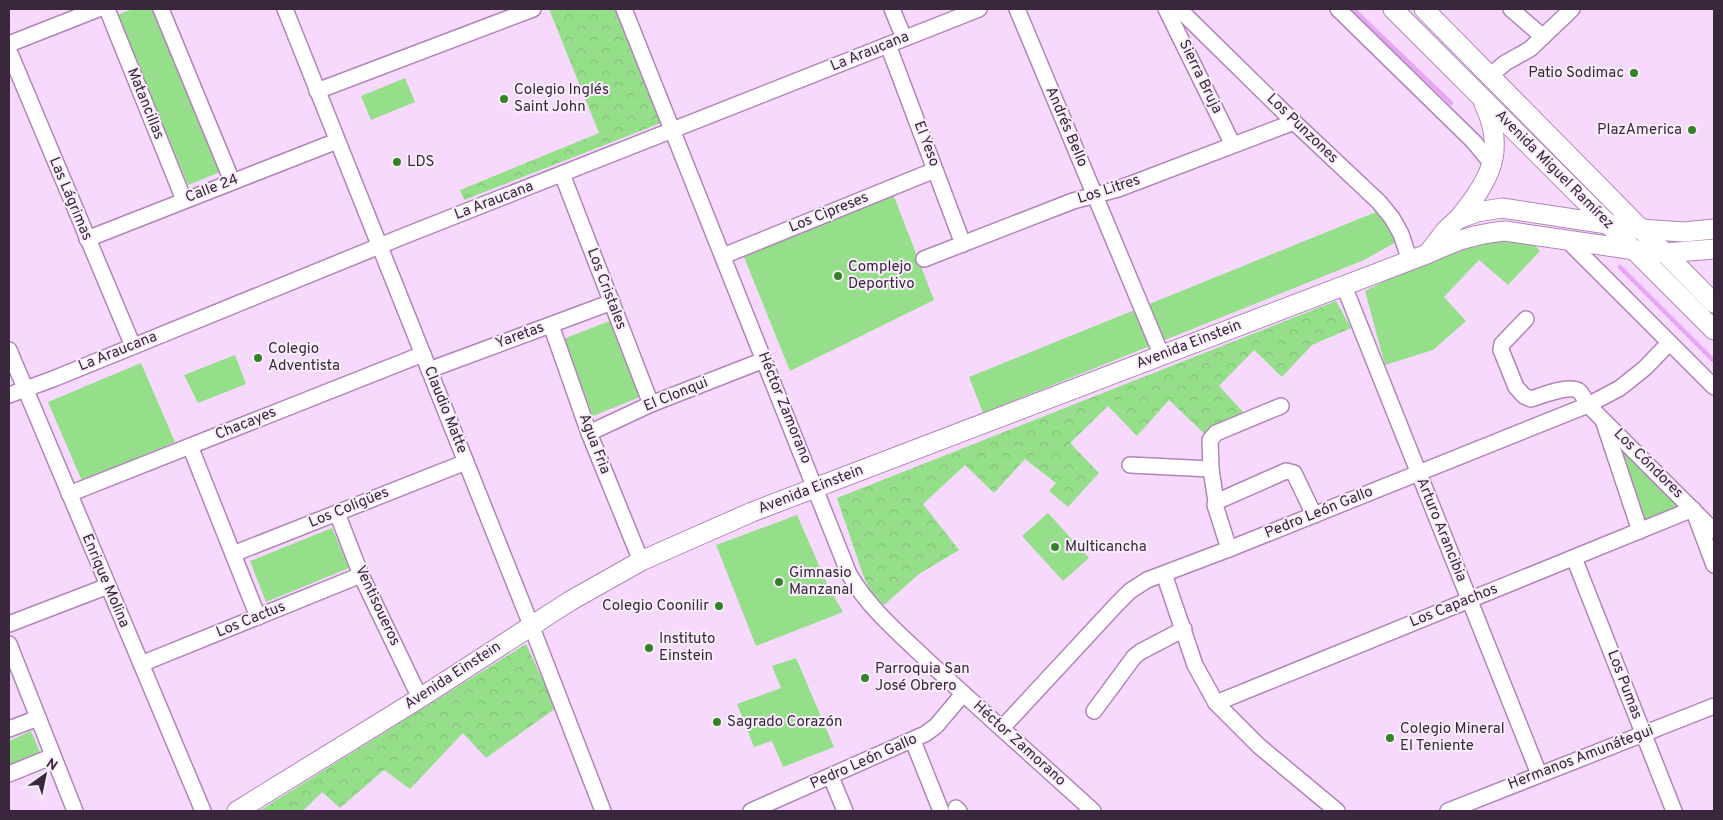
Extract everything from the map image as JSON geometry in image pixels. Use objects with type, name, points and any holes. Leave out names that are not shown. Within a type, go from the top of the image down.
[{"type":"main road","name":"Avenida Miguel Ramírez","points":[[1393,9],[1714,330]]},
{"type":"main road","name":"Avenida Miguel Ramírez","points":[[1424,9],[1714,303]]},
{"type":"main road","points":[[1418,257],[1458,219],[1475,199],[1485,183],[1492,164],[1495,146],[1491,118],[1480,96]]},
{"type":"main road","points":[[1458,219],[1477,212],[1502,208],[1640,229],[1684,232],[1714,229]]},
{"type":"main road","name":"Avenida Einstein","points":[[237,811],[420,698],[531,625],[641,561],[752,512],[1344,286],[1461,239],[1488,232],[1505,231],[1665,253],[1714,249]]},
{"type":"street","points":[[9,44],[98,9]]},
{"type":"street","name":"Matancillas","points":[[107,9],[184,200]]},
{"type":"street","points":[[161,9],[232,182]]},
{"type":"street","name":"Claudio Matte","points":[[284,9],[531,625],[603,811]]},
{"type":"street","points":[[318,91],[497,15],[533,9]]},
{"type":"street","name":"Héctor Zamorano","points":[[624,9],[849,574],[857,588],[883,619],[1002,728],[1086,809]]},
{"type":"street","points":[[892,9],[904,38]]},
{"type":"street","name":"La Araucana","points":[[9,395],[380,248],[404,236],[979,9]]},
{"type":"street","name":"Andrés Bello","points":[[1017,9],[1162,356]]},
{"type":"street","name":"Sierra Bruja","points":[[1166,9],[1233,145]]},
{"type":"street","name":"Los Punzones","points":[[1179,9],[1379,202],[1418,257]]},
{"type":"street","points":[[1338,9],[1474,142],[1492,164]]},
{"type":"street","points":[[1511,9],[1543,37]]},
{"type":"street","points":[[1490,76],[1505,63],[1530,49],[1572,9]]},
{"type":"street","name":"El Yeso","points":[[888,45],[963,244]]},
{"type":"street","name":"Las Lágrimas","points":[[9,50],[132,346]]},
{"type":"street","name":"Los Litres","points":[[924,259],[1073,201],[1118,189],[1294,122]]},
{"type":"street","name":"Calle 24","points":[[87,238],[337,141]]},
{"type":"street","name":"Los Cipreses","points":[[723,256],[935,170]]},
{"type":"street","name":"Los Cristales","points":[[562,174],[650,404]]},
{"type":"street","points":[[1566,239],[1714,387]]},
{"type":"street","name":"Arturo Arancibia","points":[[1344,286],[1539,774]]},
{"type":"street","name":"Yaretas","points":[[429,370],[612,302]]},
{"type":"street","name":"Los Cóndores","points":[[1526,319],[1502,344],[1501,350],[1516,387],[1524,396],[1530,399],[1560,390],[1572,389],[1579,392],[1588,405],[1714,531]]},
{"type":"street","name":"Agua Fria","points":[[551,325],[589,433],[641,561]]},
{"type":"street","name":"Pedro León Gallo","points":[[1002,728],[1130,591],[1147,580],[1230,549],[1588,405],[1620,388],[1645,368],[1669,343]]},
{"type":"street","name":"Enrique Molina","points":[[9,350],[203,811]]},
{"type":"street","name":"Chacayes","points":[[69,494],[422,354]]},
{"type":"street","name":"El Clonqui","points":[[589,433],[650,404],[764,360]]},
{"type":"street","points":[[1230,549],[1215,508],[1216,502],[1210,469],[1210,440],[1216,433],[1281,406]]},
{"type":"street","name":"Los Cóndores","points":[[1603,419],[1640,531]]},
{"type":"street","points":[[190,446],[258,617]]},
{"type":"street","name":"Los Coligües","points":[[233,554],[466,462]]},
{"type":"street","points":[[1130,465],[1210,469]]},
{"type":"street","points":[[1216,502],[1286,471],[1290,471],[1294,473],[1314,515]]},
{"type":"street","name":"Los Cóndores","points":[[1693,509],[1714,565]]},
{"type":"street","name":"Los Capachos","points":[[1216,703],[1693,509]]},
{"type":"street","name":"Ventisoueros","points":[[337,513],[361,576],[420,698]]},
{"type":"street","name":"Los Pumas","points":[[1574,558],[1674,811]]},
{"type":"street","points":[[1164,574],[1195,665],[1216,703],[1260,746],[1337,811]]},
{"type":"street","name":"Los Cactus","points":[[140,664],[361,576]]},
{"type":"street","points":[[9,624],[108,586]]},
{"type":"street","points":[[1094,711],[1134,657],[1184,629]]},
{"type":"street","points":[[9,644],[75,811]]},
{"type":"street","name":"Pedro León Gallo","points":[[751,811],[912,741],[936,726],[963,694]]},
{"type":"street","name":"Hermanos Amunátegui","points":[[1448,811],[1714,706]]},
{"type":"street","points":[[9,729],[38,718]]},
{"type":"street","points":[[912,741],[952,810]]},
{"type":"street","points":[[9,774],[53,756]]},
{"type":"street","points":[[831,777],[845,811]]},
{"type":"green space","points":[[133,9],[155,9],[223,171],[188,185],[117,15]]},
{"type":"green space","points":[[549,9],[618,9],[661,123],[464,200],[460,190],[599,133]]},
{"type":"green space","points":[[405,78],[415,102],[371,120],[361,96]]},
{"type":"green space","name":"Complejo Deportivo","points":[[892,191],[934,300],[790,371],[742,252]]},
{"type":"green space","points":[[1381,210],[1400,240],[1364,260],[983,413],[969,377]]},
{"type":"green space","points":[[1488,241],[1531,241],[1540,251],[1508,285],[1479,260],[1444,297],[1466,321],[1433,350],[1385,365],[1365,291],[1429,259]]},
{"type":"green space","points":[[1336,301],[1351,328],[1312,345],[1282,377],[1254,350],[1219,386],[1245,414],[1212,441],[1169,400],[1137,436],[1108,406],[1070,443],[1099,473],[1068,507],[1049,491],[1056,483],[1025,459],[994,493],[965,465],[923,504],[959,550],[919,574],[884,605],[871,592],[863,575],[837,498]]},
{"type":"green space","points":[[610,321],[640,397],[593,416],[563,339]]},
{"type":"green space","points":[[235,355],[246,384],[198,403],[184,375]]},
{"type":"green space","points":[[141,363],[175,442],[82,481],[48,402]]},
{"type":"green space","points":[[1600,422],[1686,508],[1641,525]]},
{"type":"green space","name":"Multicancha","points":[[1048,513],[1089,558],[1063,581],[1022,536]]},
{"type":"green space","name":"Gimnasio Manzanal","points":[[797,515],[829,588],[843,612],[756,646],[716,545]]},
{"type":"green space","points":[[332,528],[349,568],[266,602],[250,561]]},
{"type":"green space","points":[[526,644],[556,708],[486,758],[463,733],[410,789],[384,770],[340,808],[322,792],[303,811],[259,811]]},
{"type":"green space","points":[[796,658],[834,747],[783,767],[772,741],[754,747],[737,704],[781,688],[772,666]]},
{"type":"green space","points":[[31,731],[40,752],[9,765],[9,741]]},
{"type":"waterway","points":[[1353,9],[1451,103]]},
{"type":"waterway","points":[[1620,267],[1714,361]]},
{"type":"place","name":"Patio Sodimac","points":[[1634,73]]},
{"type":"place","name":"Colegio Inglés Saint John","points":[[504,99]]},
{"type":"place","name":"PlazAmerica","points":[[1692,130]]},
{"type":"place","name":"LDS","points":[[397,162]]},
{"type":"place","name":"Complejo Deportivo","points":[[838,276]]},
{"type":"place","name":"Colegio Adventista","points":[[258,358]]},
{"type":"place","name":"Multicancha","points":[[1055,547]]},
{"type":"place","name":"Gimnasio Manzanal","points":[[779,582]]},
{"type":"place","name":"Colegio Coonilir","points":[[719,606]]},
{"type":"place","name":"Instituto Einstein","points":[[649,648]]},
{"type":"place","name":"Parroquia San José Obrero","points":[[865,678]]},
{"type":"place","name":"Sagrado Corazón","points":[[717,722]]},
{"type":"place","name":"Colegio Mineral El Teniente","points":[[1390,738]]}]
